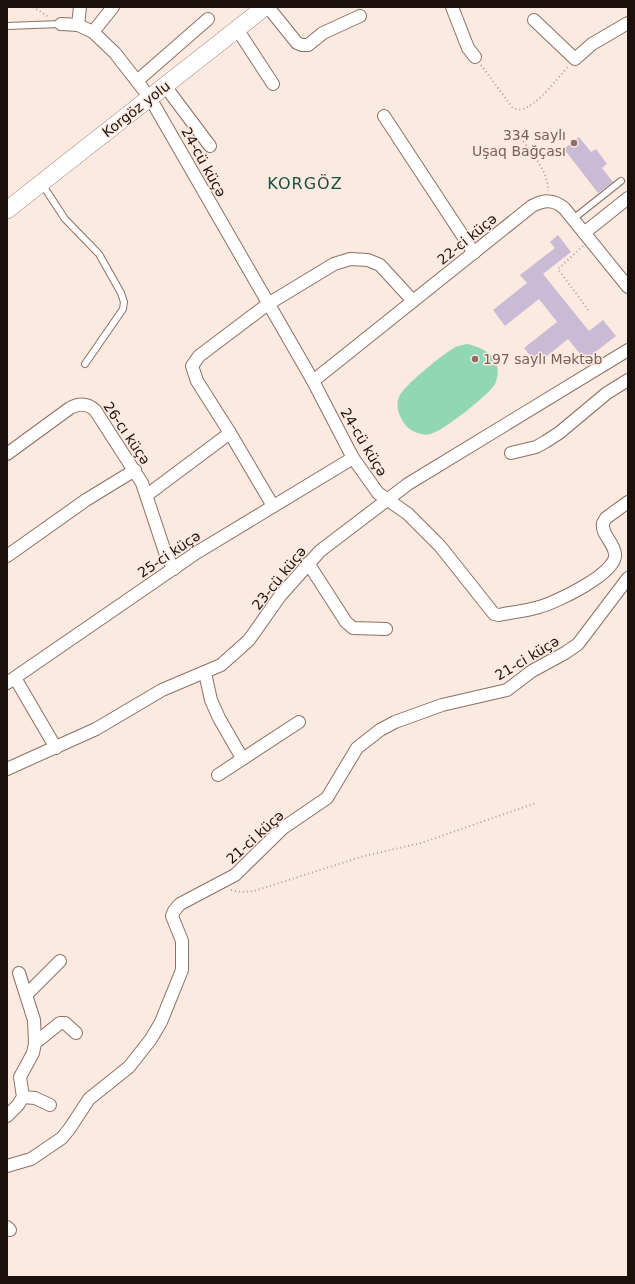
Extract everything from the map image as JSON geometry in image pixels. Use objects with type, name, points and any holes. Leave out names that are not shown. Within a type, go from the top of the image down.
[{"type":"main road","name":"Korgöz yolu","points":[[7,210],[265,7]]},
{"type":"street","points":[[61,24],[78,25],[80,7]]},
{"type":"street","points":[[93,32],[113,7]]},
{"type":"street","points":[[268,7],[297,43],[302,45],[308,45],[328,30],[360,16]]},
{"type":"street","points":[[452,7],[468,48],[475,57]]},
{"type":"street","points":[[137,81],[208,19]]},
{"type":"street","points":[[534,20],[575,59],[592,44],[628,23]]},
{"type":"street","name":"24-cü küçə","points":[[78,25],[93,32],[115,53],[150,98],[313,380],[353,458],[371,484],[386,500],[408,514],[440,546],[486,607],[494,614],[499,615],[540,607],[573,593],[600,574],[614,560],[615,553],[604,532],[602,523],[606,518],[628,502]]},
{"type":"street","points":[[237,29],[273,84]]},
{"type":"street","points":[[165,86],[210,146]]},
{"type":"street","points":[[384,116],[474,253]]},
{"type":"street","points":[[587,237],[628,198]]},
{"type":"street","points":[[547,200],[557,203],[573,219],[628,287]]},
{"type":"street","name":"22-ci küçə","points":[[313,380],[532,206],[547,200]]},
{"type":"street","points":[[274,506],[230,433],[196,381],[192,366],[199,356],[268,304],[334,264],[350,259],[368,260],[380,265],[413,301]]},
{"type":"street","name":"23-cü küçə","points":[[7,769],[96,729],[162,690],[205,673],[221,664],[250,640],[280,596],[320,550],[415,480],[628,350]]},
{"type":"street","points":[[511,453],[536,447],[545,442],[559,433],[607,393],[628,380]]},
{"type":"street","name":"26-cı küçə","points":[[7,454],[70,408],[77,404],[90,406],[95,410],[135,470],[147,495],[166,555],[174,568]]},
{"type":"street","points":[[147,495],[230,433]]},
{"type":"street","name":"25-ci küçə","points":[[11,680],[174,568],[353,458]]},
{"type":"street","points":[[7,556],[86,500],[135,470]]},
{"type":"street","points":[[308,563],[346,622],[353,628],[386,629]]},
{"type":"street","name":"21-ci küçə","points":[[7,1166],[31,1159],[62,1138],[89,1099],[129,1067],[151,1039],[161,1022],[182,970],[182,941],[172,916],[180,904],[222,883],[244,869],[283,828],[327,798],[357,748],[369,738],[396,722],[442,705],[494,695],[507,690],[532,670],[565,653],[578,644],[628,578]]},
{"type":"street","points":[[205,673],[211,700],[219,718],[242,758]]},
{"type":"street","points":[[11,680],[56,748]]},
{"type":"street","points":[[218,775],[299,722]]},
{"type":"street","points":[[27,994],[60,961]]},
{"type":"street","points":[[7,1116],[18,1106],[23,1096],[20,1077],[33,1053],[35,1043],[34,1020],[27,994],[19,973]]},
{"type":"street","points":[[35,1043],[60,1023],[65,1023],[76,1032]]},
{"type":"street","points":[[23,1096],[35,1098],[50,1104]]},
{"type":"lane","points":[[7,26],[61,24]]},
{"type":"lane","points":[[573,219],[621,181]]},
{"type":"lane","points":[[41,183],[65,219],[96,250],[121,293],[124,302],[123,309],[85,364]]},
{"type":"path","points":[[33,7],[61,24]]},
{"type":"path","points":[[475,57],[512,107],[516,110],[521,110],[533,104],[575,59]]},
{"type":"path","points":[[516,132],[543,170],[548,184],[547,200]]},
{"type":"path","points":[[587,237],[558,268],[590,311]]},
{"type":"path","points":[[222,883],[234,891],[254,891],[364,856],[421,843],[536,802]]},
{"type":"green space","points":[[467,344],[481,349],[492,357],[498,369],[495,384],[476,403],[439,430],[426,435],[412,430],[405,424],[398,411],[398,400],[402,392],[426,369],[445,354],[458,346]]},
{"type":"building","points":[[579,137],[591,152],[596,149],[607,164],[602,168],[613,182],[598,193],[564,149]]},
{"type":"building","points":[[558,235],[571,252],[543,274],[589,331],[603,320],[616,336],[585,360],[568,339],[537,364],[524,348],[557,322],[539,299],[505,326],[493,310],[527,283],[520,275],[555,248],[550,242]]},
{"type":"place","name":"334 saylı Uşaq Bağçası","points":[[574,143]]},
{"type":"place","name":"197 saylı Məktəb","points":[[475,359]]},
{"type":"district","name":"KORGÖZ","points":[[305,183]]}]
